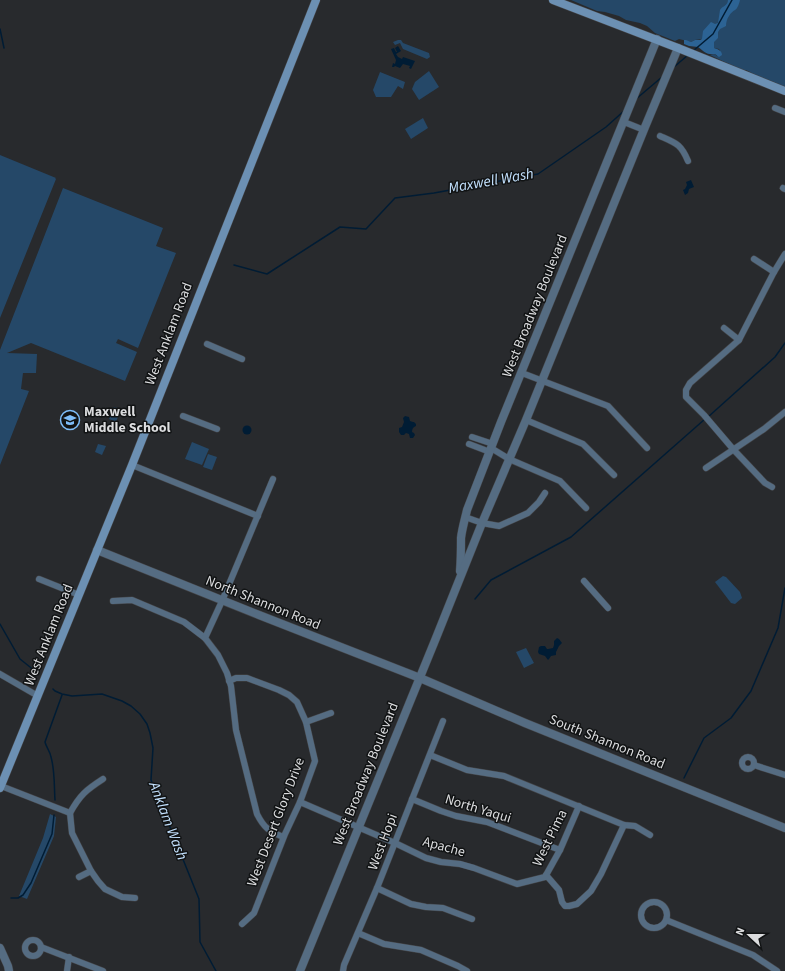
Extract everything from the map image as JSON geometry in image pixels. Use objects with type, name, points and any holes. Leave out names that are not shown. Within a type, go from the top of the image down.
[{"type":"main road","name":"West Anklam Road","points":[[0,787],[132,466],[316,0]]},
{"type":"main road","points":[[553,0],[657,39],[785,92]]},
{"type":"street","name":"West Broadway Boulevard","points":[[456,587],[461,560],[461,537],[465,517],[491,448],[657,39]]},
{"type":"street","name":"West Broadway Boulevard","points":[[300,971],[482,523],[526,420],[678,48]]},
{"type":"street","points":[[775,108],[785,112]]},
{"type":"street","points":[[624,122],[644,130]]},
{"type":"street","points":[[660,136],[678,144],[688,161]]},
{"type":"street","points":[[772,487],[765,483],[733,449],[683,392],[690,383],[739,340],[774,272],[785,254]]},
{"type":"street","points":[[754,259],[774,272]]},
{"type":"street","points":[[724,328],[739,340]]},
{"type":"street","points":[[206,344],[242,359]]},
{"type":"street","points":[[522,373],[608,406],[647,448]]},
{"type":"street","points":[[706,468],[764,429],[785,412]]},
{"type":"street","points":[[183,416],[217,429]]},
{"type":"street","points":[[526,420],[583,444],[614,476]]},
{"type":"street","points":[[472,437],[509,459],[560,481],[586,508]]},
{"type":"street","points":[[469,444],[491,448]]},
{"type":"street","points":[[132,466],[258,516]]},
{"type":"street","points":[[205,638],[273,479]]},
{"type":"street","points":[[465,517],[482,523],[500,526],[528,513],[539,502],[545,493]]},
{"type":"street","name":"North Shannon Road","points":[[97,550],[222,601],[420,678]]},
{"type":"street","points":[[39,579],[79,595]]},
{"type":"street","points":[[584,581],[608,608]]},
{"type":"street","points":[[113,600],[132,600],[184,622],[205,638],[218,655],[227,673],[231,686],[236,730],[258,814],[262,824],[270,831],[283,837]]},
{"type":"street","points":[[0,674],[38,696]]},
{"type":"street","name":"West Desert Glory Drive","points":[[229,681],[236,678],[247,678],[289,695],[297,702],[306,722],[315,761],[300,802],[283,837],[254,914],[242,924]]},
{"type":"street","name":"South Shannon Road","points":[[420,678],[527,724],[785,828]]},
{"type":"street","points":[[306,722],[331,713]]},
{"type":"street","name":"West Hopi","points":[[343,971],[344,965],[377,888],[443,721]]},
{"type":"street","points":[[430,755],[467,770],[504,776],[624,825],[634,826],[650,835]]},
{"type":"street","points":[[754,765],[785,775]]},
{"type":"street","points":[[103,779],[88,788],[76,801],[70,813],[72,833],[91,871],[105,889],[122,897],[135,898]]},
{"type":"street","points":[[0,787],[70,813]]},
{"type":"street","name":"North Yaqui","points":[[412,798],[441,811],[456,816],[486,822],[560,850]]},
{"type":"street","name":"Apache","points":[[300,802],[426,858],[441,862],[460,864],[517,884]]},
{"type":"street","name":"West Pima","points":[[517,884],[545,877],[560,850],[579,806]]},
{"type":"street","points":[[546,875],[560,890],[564,906],[577,904],[591,891],[601,874],[624,825]]},
{"type":"street","points":[[79,877],[91,871]]},
{"type":"street","points":[[377,888],[411,904],[443,908],[472,919]]},
{"type":"street","points":[[650,902],[659,902],[667,911],[666,920],[661,926],[652,928],[642,920],[642,911],[646,904],[650,902]]},
{"type":"street","points":[[666,920],[753,955],[777,971]]},
{"type":"street","points":[[358,933],[384,944],[421,950],[467,971]]},
{"type":"street","points":[[41,947],[103,971]]},
{"type":"street","points":[[0,948],[9,971]]},
{"type":"street","points":[[67,971],[69,957]]},
{"type":"shaded area","points":[[571,0],[785,0],[785,87],[759,77],[746,70],[744,71],[710,55],[715,54],[717,56],[720,51],[719,49],[714,48],[714,43],[702,39],[691,42],[679,39],[675,41],[655,33],[647,26],[640,23],[597,11]]},
{"type":"shaded area","points":[[728,0],[740,0],[737,9],[728,17],[726,26],[720,29],[718,32],[718,38],[714,42],[714,48],[720,50],[722,55],[719,57],[715,54],[706,53],[698,47],[684,44],[684,40],[691,42],[702,39],[703,31],[711,22],[715,24],[718,23],[720,10],[727,4]]},
{"type":"shaded area","points":[[398,40],[429,53],[430,57],[427,59],[403,49],[400,43],[395,45],[393,42]]},
{"type":"shaded area","points":[[398,46],[401,51],[396,54],[398,57],[415,61],[411,69],[409,68],[410,66],[403,64],[400,68],[395,66],[392,67],[396,60],[391,49],[394,48],[397,52],[395,48]]},
{"type":"shaded area","points":[[429,71],[439,87],[419,100],[412,89],[415,82]]},
{"type":"shaded area","points":[[380,72],[405,82],[403,89],[398,86],[391,97],[376,97],[373,90]]},
{"type":"shaded area","points":[[423,118],[428,128],[411,139],[405,129]]},
{"type":"shaded area","points":[[0,155],[56,179],[0,318]]},
{"type":"shaded area","points":[[691,180],[694,187],[689,189],[688,193],[685,195],[683,190],[687,185],[686,182]]},
{"type":"shaded area","points":[[63,188],[163,228],[156,246],[176,253],[138,348],[118,339],[116,343],[137,352],[125,381],[31,343],[7,353],[37,354],[36,373],[23,373],[21,389],[29,391],[0,465],[0,350]]},
{"type":"shaded area","points":[[114,407],[121,409],[116,422],[109,419]]},
{"type":"shaded area","points":[[405,416],[409,417],[410,421],[416,424],[412,430],[415,435],[413,438],[410,438],[409,434],[406,433],[401,435],[399,432],[399,428],[402,427],[404,422],[403,418]]},
{"type":"shaded area","points":[[245,426],[249,426],[251,430],[249,434],[245,434],[243,432],[243,428]]},
{"type":"shaded area","points":[[192,442],[209,449],[202,465],[185,459]]},
{"type":"shaded area","points":[[98,444],[106,446],[102,455],[95,452]]},
{"type":"shaded area","points":[[208,454],[217,457],[212,470],[203,467]]},
{"type":"shaded area","points":[[723,576],[726,577],[740,592],[742,598],[735,604],[731,603],[715,582]]},
{"type":"shaded area","points":[[557,638],[562,643],[556,652],[556,655],[551,656],[548,660],[545,656],[539,654],[539,647],[545,646],[547,649],[553,648],[554,641]]},
{"type":"shaded area","points":[[526,648],[534,663],[524,668],[516,652]]},
{"type":"shaded area","points":[[50,814],[56,817],[54,836],[27,899],[19,896],[43,838]]},
{"type":"waterway","name":"Maxwell Wash","points":[[693,51],[713,34],[732,0]]},
{"type":"waterway","points":[[0,29],[4,48]]},
{"type":"waterway","name":"Maxwell Wash","points":[[674,67],[688,55]]},
{"type":"waterway","name":"Maxwell Wash","points":[[636,99],[662,77]]},
{"type":"waterway","name":"Maxwell Wash","points":[[234,265],[267,274],[340,227],[366,229],[395,198],[434,193],[538,174],[606,127],[625,110]]},
{"type":"waterway","points":[[708,417],[775,357],[785,343]]},
{"type":"waterway","points":[[475,599],[491,580],[571,537],[705,419]]},
{"type":"waterway","points":[[684,778],[704,738],[731,718],[751,691],[778,628],[785,588]]},
{"type":"waterway","name":"Anklam Wash","points":[[0,624],[20,659],[35,671]]},
{"type":"waterway","name":"Anklam Wash","points":[[53,689],[62,694],[72,696],[102,694],[122,701],[131,706],[140,714],[147,724],[153,748],[151,780],[199,899],[200,942],[216,971]]},
{"type":"waterway","points":[[55,800],[54,773],[50,753],[45,742],[62,695]]},
{"type":"waterway","points":[[11,898],[18,898],[23,895],[31,883],[52,834],[54,815]]},
{"type":"place","name":"Maxwell Middle School","points":[[70,420]]}]
